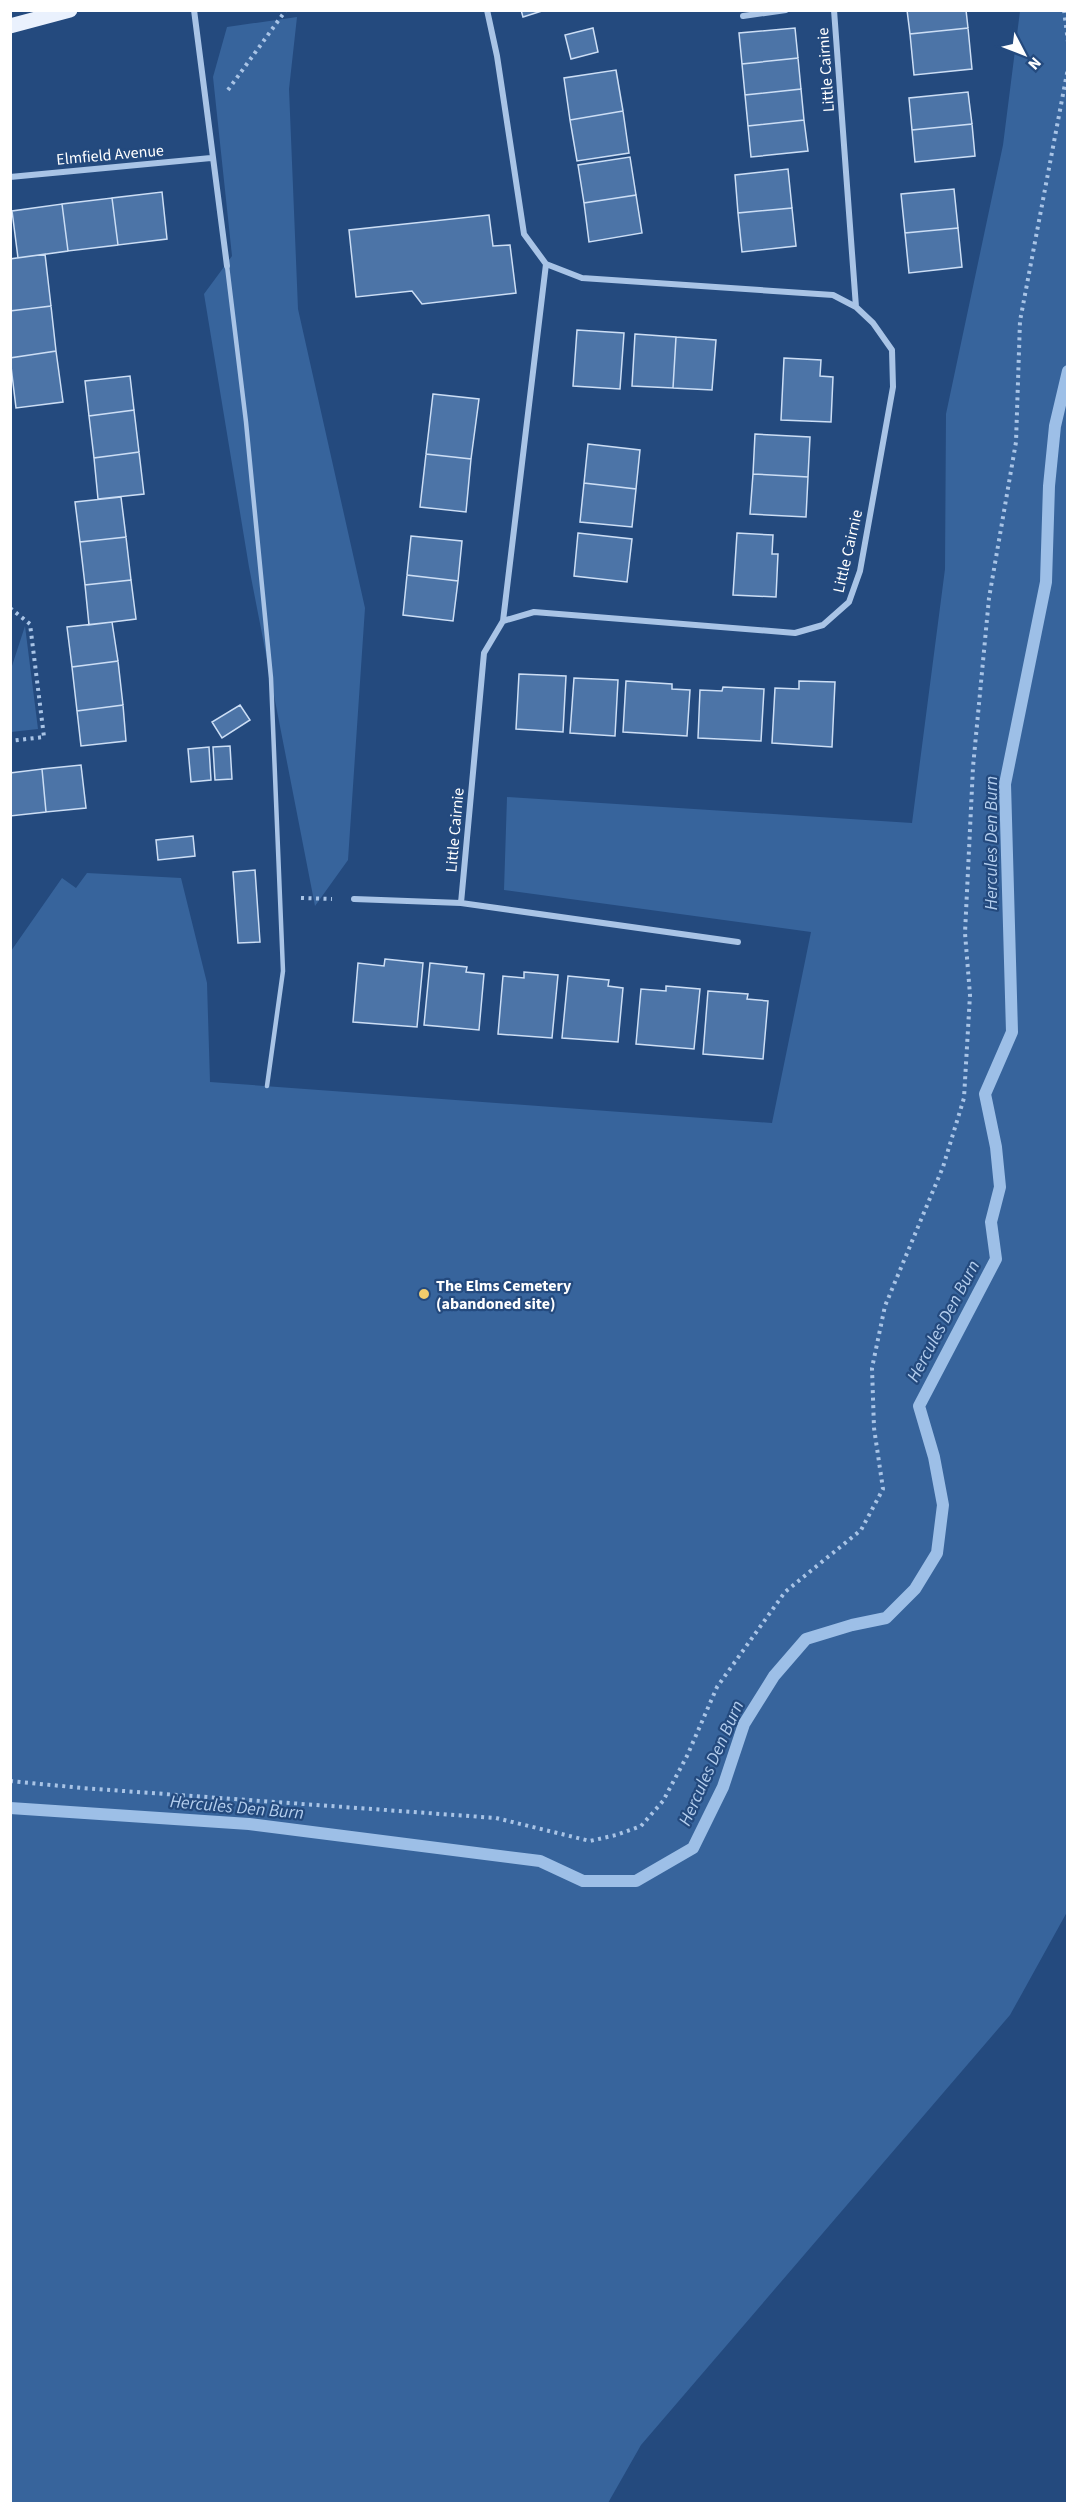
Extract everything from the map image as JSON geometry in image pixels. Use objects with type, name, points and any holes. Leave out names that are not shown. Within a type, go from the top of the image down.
[{"type":"main road","points":[[10,26],[65,11]]},
{"type":"street","points":[[194,10],[211,158],[227,266]]},
{"type":"street","points":[[487,10],[524,234],[546,264]]},
{"type":"street","points":[[743,16],[786,10]]},
{"type":"street","name":"Little Cairnie","points":[[834,10],[856,307]]},
{"type":"street","name":"Elmfield Avenue","points":[[10,177],[211,158]]},
{"type":"street","name":"Little Cairnie","points":[[461,903],[484,653],[503,621],[546,264],[582,278],[833,294],[856,307],[873,323],[892,350],[893,387],[860,571],[849,602],[823,626],[795,633],[534,612],[503,621]]},
{"type":"street","points":[[354,899],[461,903],[738,942]]},
{"type":"lane","points":[[227,266],[246,422],[271,678],[283,971],[267,1086]]},
{"type":"path","points":[[206,114],[225,95],[286,10]]},
{"type":"path","points":[[1064,10],[1068,42]]},
{"type":"path","points":[[10,1781],[496,1818],[590,1840],[616,1835],[640,1826],[663,1801],[687,1756],[717,1687],[785,1592],[861,1530],[882,1489],[874,1428],[872,1368],[885,1306],[943,1167],[964,1098],[970,995],[966,933],[973,767],[989,598],[1016,442],[1020,321],[1068,68]]},
{"type":"path","points":[[10,608],[30,624],[44,737],[10,741]]},
{"type":"path","points":[[279,897],[354,899]]},
{"type":"shaded area","points":[[1020,11],[1067,11],[1067,1912],[1010,2015],[641,2445],[608,2503],[11,2504],[11,951],[62,878],[76,888],[87,873],[181,878],[207,983],[210,1082],[772,1123],[811,932],[504,890],[507,797],[912,823],[945,569],[946,414],[1003,145]]},
{"type":"shaded area","points":[[297,17],[289,89],[298,309],[365,608],[348,860],[315,906],[249,567],[204,294],[232,256],[213,77],[227,27]]},
{"type":"shaded area","points":[[25,626],[38,729],[11,732],[11,669]]},
{"type":"building","points":[[521,10],[545,10],[523,17]]},
{"type":"building","points":[[907,10],[966,10],[968,28],[910,34]]},
{"type":"building","points":[[593,28],[598,52],[571,59],[565,35]]},
{"type":"building","points":[[795,28],[798,58],[742,64],[739,33]]},
{"type":"building","points":[[968,28],[972,69],[914,75],[910,34]]},
{"type":"building","points":[[798,58],[801,89],[745,95],[742,64]]},
{"type":"building","points":[[616,70],[623,111],[570,120],[564,78]]},
{"type":"building","points":[[801,89],[804,120],[748,126],[745,95]]},
{"type":"building","points":[[968,92],[972,124],[912,130],[909,98]]},
{"type":"building","points":[[623,111],[629,153],[577,161],[570,120]]},
{"type":"building","points":[[804,120],[808,151],[751,157],[748,126]]},
{"type":"building","points":[[972,124],[975,156],[915,162],[912,130]]},
{"type":"building","points":[[630,157],[636,195],[584,203],[578,165]]},
{"type":"building","points":[[788,169],[792,208],[738,213],[735,175]]},
{"type":"building","points":[[954,189],[958,228],[905,233],[901,194]]},
{"type":"building","points":[[162,192],[167,239],[118,245],[112,198]]},
{"type":"building","points":[[636,195],[642,233],[589,242],[584,203]]},
{"type":"building","points":[[112,198],[118,245],[68,251],[62,204]]},
{"type":"building","points":[[62,204],[68,251],[18,258],[12,211]]},
{"type":"building","points":[[792,208],[796,246],[742,252],[738,213]]},
{"type":"building","points":[[489,215],[493,246],[510,245],[516,293],[422,304],[412,291],[356,297],[349,230]]},
{"type":"building","points":[[958,228],[962,267],[909,273],[905,233]]},
{"type":"building","points":[[45,254],[51,306],[10,311],[10,259]]},
{"type":"building","points":[[51,306],[56,351],[10,358],[10,311]]},
{"type":"building","points":[[577,330],[624,333],[620,389],[573,386]]},
{"type":"building","points":[[635,334],[676,337],[673,388],[632,386]]},
{"type":"building","points":[[676,337],[716,340],[712,390],[673,388]]},
{"type":"building","points":[[56,351],[63,402],[16,408],[10,358]]},
{"type":"building","points":[[784,358],[821,360],[820,376],[833,377],[831,422],[781,420]]},
{"type":"building","points":[[130,376],[134,410],[89,416],[85,381]]},
{"type":"building","points":[[433,394],[479,399],[471,459],[426,454]]},
{"type":"building","points":[[134,410],[139,452],[94,458],[89,416]]},
{"type":"building","points":[[755,434],[810,437],[808,477],[753,474]]},
{"type":"building","points":[[588,444],[640,450],[636,489],[584,483]]},
{"type":"building","points":[[139,452],[144,494],[98,499],[94,458]]},
{"type":"building","points":[[426,454],[471,459],[466,512],[420,507]]},
{"type":"building","points":[[753,474],[808,477],[806,517],[750,514]]},
{"type":"building","points":[[584,483],[636,489],[632,527],[580,522]]},
{"type":"building","points":[[121,497],[126,537],[80,542],[75,502]]},
{"type":"building","points":[[578,533],[632,539],[627,582],[574,576]]},
{"type":"building","points":[[737,533],[773,535],[772,554],[778,554],[776,597],[733,595]]},
{"type":"building","points":[[411,536],[462,541],[458,581],[407,575]]},
{"type":"building","points":[[126,537],[131,580],[85,585],[80,542]]},
{"type":"building","points":[[407,575],[458,581],[453,621],[403,615]]},
{"type":"building","points":[[131,580],[136,619],[89,625],[85,585]]},
{"type":"building","points":[[112,622],[118,661],[72,667],[67,627]]},
{"type":"building","points":[[118,661],[123,705],[77,711],[72,667]]},
{"type":"building","points":[[519,674],[566,676],[563,732],[516,729]]},
{"type":"building","points":[[574,678],[618,680],[615,736],[570,733]]},
{"type":"building","points":[[626,681],[672,684],[672,689],[690,690],[687,736],[623,732]]},
{"type":"building","points":[[799,681],[835,682],[832,747],[772,743],[775,688],[799,689]]},
{"type":"building","points":[[723,687],[764,689],[761,741],[698,738],[700,690],[722,691]]},
{"type":"building","points":[[123,705],[126,741],[81,746],[77,711]]},
{"type":"building","points":[[240,705],[250,720],[222,738],[212,722]]},
{"type":"building","points":[[230,746],[232,779],[215,780],[213,747]]},
{"type":"building","points":[[209,747],[211,780],[191,782],[188,749]]},
{"type":"building","points":[[81,765],[86,808],[46,812],[42,769]]},
{"type":"building","points":[[42,769],[46,812],[10,816],[10,773]]},
{"type":"building","points":[[193,836],[195,856],[158,860],[156,840]]},
{"type":"building","points":[[255,870],[260,942],[238,943],[233,872]]},
{"type":"building","points":[[385,959],[423,963],[417,1027],[353,1022],[358,963],[384,966]]},
{"type":"building","points":[[430,963],[467,967],[466,972],[484,974],[479,1030],[424,1025]]},
{"type":"building","points":[[524,972],[558,975],[552,1038],[498,1034],[503,976],[524,978]]},
{"type":"building","points":[[568,976],[609,980],[608,986],[623,988],[618,1042],[562,1038]]},
{"type":"building","points":[[666,986],[700,989],[694,1049],[636,1044],[641,989],[666,991]]},
{"type":"building","points":[[708,991],[748,994],[747,999],[768,1001],[763,1059],[703,1054]]},
{"type":"waterway","name":"Hercules Den Burn","points":[[10,1808],[249,1824],[540,1861],[583,1881],[636,1881],[693,1848],[723,1787],[744,1724],[774,1676],[806,1639],[852,1625],[886,1618],[915,1589],[937,1553],[943,1505],[934,1457],[919,1406],[996,1259],[991,1222],[1000,1187],[996,1147],[985,1094],[1012,1032],[1005,784],[1046,582],[1049,486],[1055,426],[1068,371]]},
{"type":"place","name":"The Elms Cemetery (abandoned site)","points":[[424,1294]]}]
